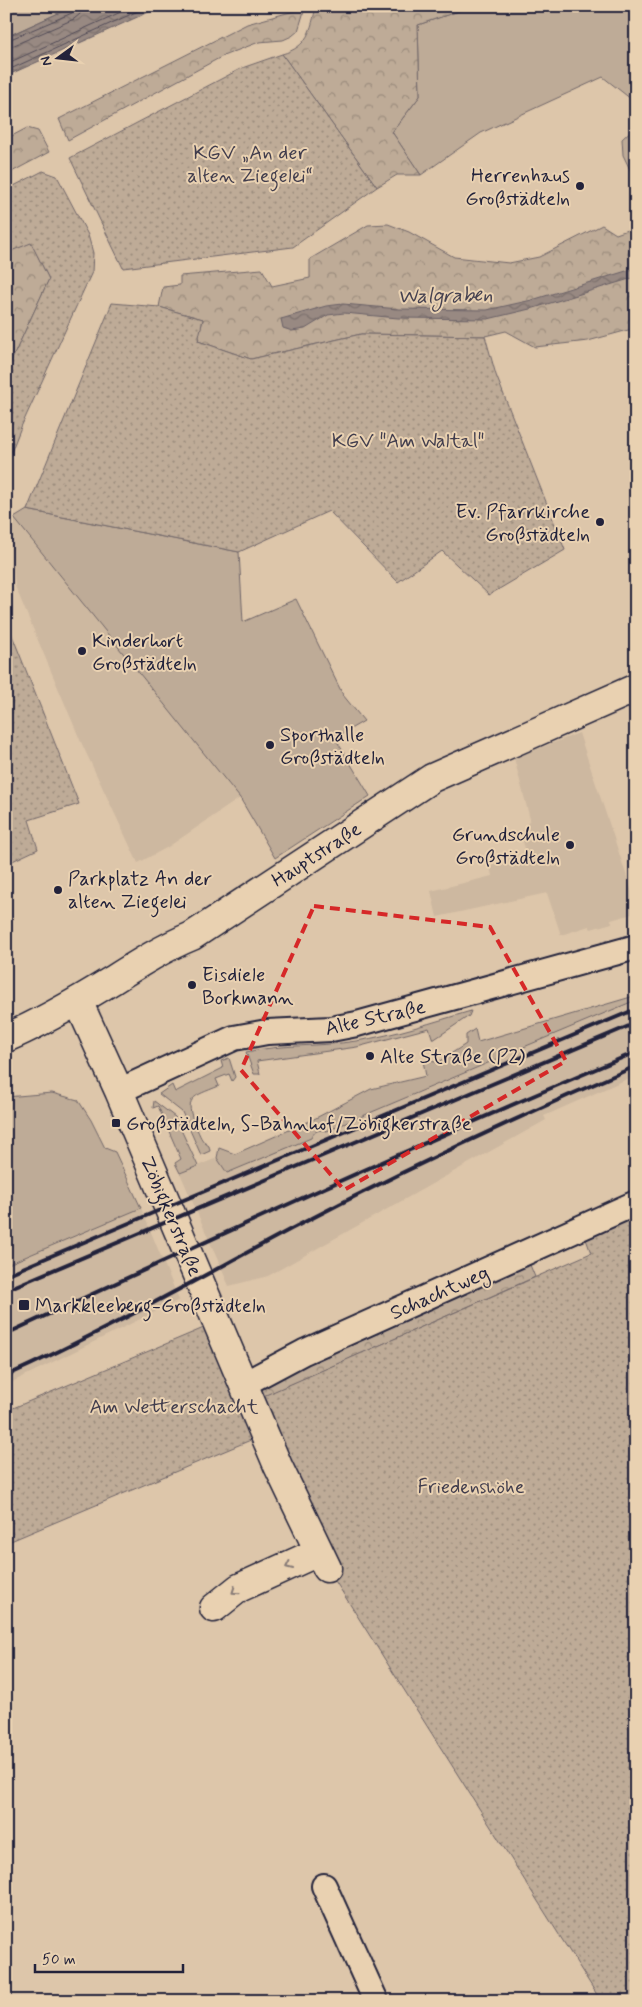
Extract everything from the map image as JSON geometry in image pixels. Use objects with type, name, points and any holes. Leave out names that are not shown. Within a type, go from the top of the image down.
[{"type":"main road","name":"Hauptstraße","points":[[6,1038],[78,1001],[164,948],[192,936],[432,778],[636,688]]},
{"type":"main road","name":"Zöbigkerstraße","points":[[78,1001],[119,1091],[285,1481],[323,1560],[239,1588],[214,1608]]},
{"type":"street","name":"Alte Straße","points":[[119,1091],[234,1038],[258,1033],[331,1029],[357,1024],[636,947]]},
{"type":"street","name":"Schachtweg","points":[[244,1384],[304,1352],[636,1203]]},
{"type":"street","points":[[324,1886],[376,2001]]},
{"type":"highlighted area","points":[[314,906],[490,927],[566,1061],[344,1190],[241,1070]]},
{"type":"shaded area","name":"Kinderhort Großstädteln","points":[[14,518],[240,798],[168,847],[138,863],[81,742],[15,586],[11,547]]},
{"type":"shaded area","name":"Grundschule Großstädteln","points":[[579,733],[636,904],[636,913],[611,920],[612,923],[591,929],[589,926],[561,935],[547,893],[437,917],[431,891],[492,876],[490,866],[527,856],[521,834],[530,819],[514,758]]},
{"type":"shaded area","points":[[636,1000],[636,1075],[544,1116],[546,1120],[268,1276],[229,1286],[180,1173],[217,1158],[227,1173],[311,1138],[314,1132],[320,1129],[328,1131],[502,1057],[505,1050],[519,1049]]},
{"type":"shaded area","points":[[141,1208],[179,1300],[6,1385],[6,1265]]},
{"type":"green space","points":[[6,6],[74,6],[6,37]]},
{"type":"green space","points":[[316,6],[473,6],[418,25],[420,96],[392,132],[421,175],[397,175],[377,187],[282,54],[298,47],[303,42],[310,30]]},
{"type":"green space","points":[[473,6],[636,6],[636,103],[603,77],[481,133],[421,175],[392,132],[420,96],[418,25]]},
{"type":"green space","points":[[305,8],[298,31],[292,36],[283,40],[259,42],[223,56],[68,140],[59,119],[247,24]]},
{"type":"green space","name":"KGV „An der alten Ziegelei“","points":[[282,54],[377,187],[293,247],[123,268],[70,158],[242,68]]},
{"type":"green space","points":[[636,126],[636,182],[623,155],[622,139]]},
{"type":"green space","points":[[27,128],[38,131],[49,152],[6,175],[6,139]]},
{"type":"green space","points":[[43,171],[57,176],[88,235],[93,253],[92,272],[21,427],[6,465],[6,368],[8,368],[49,279],[31,243],[6,253],[6,190]]},
{"type":"green space","points":[[388,224],[409,232],[454,257],[509,263],[539,257],[602,225],[616,234],[636,227],[636,304],[632,329],[588,341],[535,347],[506,331],[485,336],[361,334],[251,359],[198,341],[203,319],[159,307],[163,287],[180,285],[180,276],[262,269],[272,286],[310,278],[310,259],[368,225]]},
{"type":"green space","points":[[31,242],[49,279],[8,368],[6,368],[6,253]]},
{"type":"green space","name":"KGV \"Am Waltal\"","points":[[112,303],[159,307],[203,319],[198,341],[251,359],[361,334],[485,336],[496,375],[565,550],[489,595],[442,551],[398,582],[329,511],[239,552],[27,510]]},
{"type":"green space","points":[[27,510],[239,552],[243,622],[296,599],[343,695],[364,721],[335,738],[370,796],[275,858],[240,798],[14,518]]},
{"type":"green space","points":[[6,620],[79,804],[29,820],[38,849],[6,864]]},
{"type":"green space","points":[[636,982],[636,1000],[519,1049],[509,1049],[502,1057],[327,1131],[317,1131],[311,1138],[227,1173],[217,1158],[219,1148],[235,1154],[312,1120],[371,1089],[426,1076],[423,1061],[438,1062],[466,1044],[466,1035],[475,1029],[478,1042],[631,997]]},
{"type":"green space","points":[[471,1011],[469,1016],[433,1040],[429,1028],[357,1047],[257,1061],[260,1074],[254,1074],[246,1052],[260,1049],[342,1043],[371,1038],[414,1028]]},
{"type":"green space","points":[[229,1058],[235,1077],[232,1081],[229,1074],[216,1079],[219,1086],[196,1096],[190,1104],[196,1127],[202,1140],[209,1146],[210,1151],[201,1155],[182,1112],[159,1094],[172,1085],[175,1092],[223,1068],[221,1061]]},
{"type":"green space","points":[[52,1093],[78,1100],[91,1120],[105,1148],[115,1152],[141,1208],[6,1265],[6,1097]]},
{"type":"green space","points":[[154,1101],[175,1117],[198,1166],[180,1173],[175,1163],[181,1159],[158,1106],[153,1108]]},
{"type":"green space","name":"Friedenshöhe","points":[[636,1203],[636,2001],[601,2001],[327,1568],[265,1434],[6,1543],[6,1411],[218,1322],[252,1401],[591,1253],[582,1228]]},
{"type":"green space","points":[[525,1253],[535,1277],[251,1402],[244,1384]]},
{"type":"water","points":[[74,6],[162,6],[6,76],[6,37]]},
{"type":"water","points":[[636,268],[636,277],[534,308],[488,319],[398,318],[344,313],[328,315],[305,329],[292,331],[283,328],[281,319],[326,306],[343,304],[399,309],[487,310],[532,300]]},
{"type":"railway","points":[[6,1275],[636,1009]]},
{"type":"railway","points":[[6,1290],[636,1023]]},
{"type":"railway","points":[[6,1334],[320,1190],[636,1052]]},
{"type":"railway","points":[[6,1376],[114,1323],[376,1186],[505,1124],[636,1066]]},
{"type":"place","name":"Herrenhaus Großstädteln","points":[[580,186]]},
{"type":"place","name":"Ev. Pfarrkirche Großstädteln","points":[[600,522]]},
{"type":"place","name":"Kinderhort Großstädteln","points":[[82,651]]},
{"type":"place","name":"Sporthalle Großstädteln","points":[[270,745]]},
{"type":"place","name":"Grundschule Großstädteln","points":[[570,845]]},
{"type":"place","name":"Parkplatz An der alten Ziegelei","points":[[58,890]]},
{"type":"place","name":"Eisdiele Borkmann","points":[[192,985]]},
{"type":"place","name":"Alte Straße (P2)","points":[[370,1056]]},
{"type":"place","name":"Großstädteln, S-Bahnhof/Zöbigkerstraße","points":[[116,1123]]},
{"type":"place","name":"Markkleeberg-Großstädteln","points":[[24,1305]]},
{"type":"water label","name":"Walgraben","points":[[445,295]]},
{"type":"park label","name":"Am Wetterschacht","points":[[174,1406]]}]
